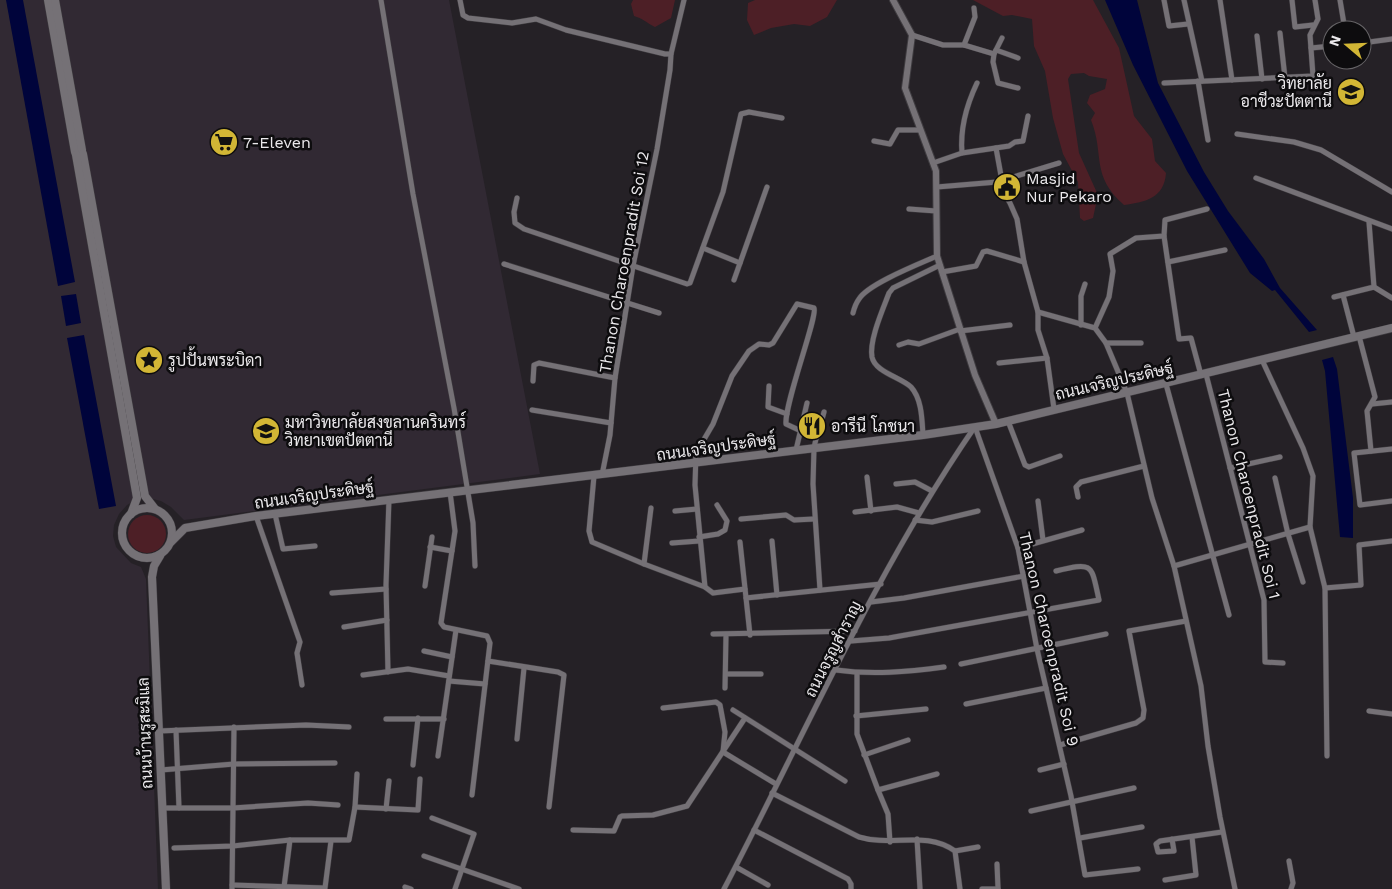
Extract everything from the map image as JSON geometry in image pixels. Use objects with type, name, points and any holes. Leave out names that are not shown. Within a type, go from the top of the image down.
[{"type":"main road","points":[[48,0],[79,152],[144,496],[169,520],[185,528],[160,556],[149,559],[138,557]]},
{"type":"main road","points":[[55,0],[137,498],[131,514],[126,520],[122,534],[126,547],[149,568],[152,577]]},
{"type":"main road","name":"ถนนเจริญประดิษฐ์","points":[[185,528],[256,516],[598,476],[996,424],[1392,328]]},
{"type":"main road","points":[[131,514],[147,508],[156,509]]},
{"type":"main road","points":[[169,520],[173,530],[171,542]]},
{"type":"main road","name":"ถนนบ้านรูสะมิแล","points":[[160,556],[154,566],[152,577],[166,889]]},
{"type":"street","points":[[381,0],[407,159],[454,408],[473,523],[475,566]]},
{"type":"street","points":[[460,0],[463,15],[468,18],[512,23],[536,19],[575,33],[661,54],[671,54]]},
{"type":"street","name":"Thanon Charoenpradit Soi 12","points":[[644,564],[592,542],[589,531],[598,476],[611,423],[615,378],[633,266],[658,148],[671,54],[684,0]]},
{"type":"street","points":[[893,0],[912,35],[904,88],[933,163],[937,187],[937,256],[975,375],[996,424]]},
{"type":"street","points":[[1164,0],[1169,26],[1188,24]]},
{"type":"street","points":[[1184,0],[1200,81],[1208,140]]},
{"type":"street","points":[[1220,0],[1232,80]]},
{"type":"street","points":[[1292,0],[1295,27],[1313,25]]},
{"type":"street","points":[[1164,83],[1313,76],[1310,35],[1313,25],[1318,19],[1317,0]]},
{"type":"street","points":[[1340,0],[1343,20]]},
{"type":"street","points":[[964,45],[975,17],[974,8]]},
{"type":"street","points":[[1280,33],[1285,78]]},
{"type":"street","points":[[912,35],[943,45],[964,45],[1018,58]]},
{"type":"street","points":[[1256,36],[1262,79]]},
{"type":"street","points":[[1002,38],[995,52],[993,62],[998,84],[1018,88]]},
{"type":"street","points":[[1372,42],[1392,39]]},
{"type":"street","points":[[1310,48],[1322,47]]},
{"type":"street","points":[[962,153],[962,131],[977,83]]},
{"type":"street","points":[[516,198],[514,218],[518,226],[687,284],[690,283],[723,192],[741,114],[749,112],[782,118]]},
{"type":"street","points":[[933,163],[962,153],[996,148],[1025,140],[1028,116]]},
{"type":"street","points":[[874,141],[890,144],[898,130],[920,130]]},
{"type":"street","points":[[1237,134],[1294,142],[1321,150],[1392,192]]},
{"type":"street","points":[[996,148],[999,181],[1014,211],[1024,262],[1038,312],[1039,338],[1047,358],[1054,409]]},
{"type":"street","points":[[937,187],[999,181],[1059,163]]},
{"type":"street","points":[[1256,178],[1392,230]]},
{"type":"street","points":[[734,280],[767,187]]},
{"type":"street","points":[[910,209],[936,211]]},
{"type":"street","points":[[1207,209],[1165,220],[1164,236],[1168,262],[1225,250]]},
{"type":"street","points":[[1369,222],[1374,287]]},
{"type":"street","points":[[1095,328],[1109,297],[1113,271],[1110,254],[1136,238],[1164,236]]},
{"type":"street","points":[[703,248],[740,263]]},
{"type":"street","points":[[923,435],[922,417],[917,398],[911,388],[878,366],[873,359],[872,346],[889,293],[893,288],[941,269],[976,266],[983,252],[987,251],[1024,262]]},
{"type":"street","points":[[853,313],[858,299],[865,293],[894,276],[937,256]]},
{"type":"street","name":"Thanon Charoenpradit Soi 1","points":[[1168,262],[1179,339],[1191,338],[1204,374],[1264,600],[1266,662],[1283,663]]},
{"type":"street","points":[[504,264],[660,313]]},
{"type":"street","points":[[1082,324],[1081,296],[1085,284]]},
{"type":"street","points":[[1334,297],[1374,287],[1392,298]]},
{"type":"street","points":[[1343,294],[1375,397],[1367,411],[1370,451]]},
{"type":"street","points":[[704,587],[699,539],[695,463],[698,449],[713,424],[732,376],[749,351],[760,344],[769,345],[773,343],[793,306],[801,303],[814,308],[816,314],[803,348],[786,424],[800,432],[816,436],[814,448],[814,519],[820,590]]},
{"type":"street","points":[[1038,312],[1095,328],[1106,343],[1127,393],[1144,466],[1174,566],[1201,686],[1208,746],[1222,832],[1235,889]]},
{"type":"street","points":[[900,345],[908,342],[919,344],[960,330],[1010,325]]},
{"type":"street","points":[[1106,343],[1141,343]]},
{"type":"street","points":[[999,363],[1047,358]]},
{"type":"street","points":[[1262,360],[1311,465],[1313,487],[1310,528],[1325,588],[1327,756]]},
{"type":"street","points":[[533,381],[534,365],[539,363],[615,378]]},
{"type":"street","points":[[1166,384],[1178,421],[1228,615]]},
{"type":"street","points":[[769,386],[768,407],[787,414]]},
{"type":"street","points":[[1372,404],[1392,402]]},
{"type":"street","points":[[796,450],[807,403]]},
{"type":"street","points":[[532,410],[611,423]]},
{"type":"street","points":[[821,423],[824,412]]},
{"type":"street","points":[[1008,421],[1022,460],[1029,467],[1060,456]]},
{"type":"street","name":"ถนนจรูญสำราญ","points":[[724,889],[855,631],[915,520],[975,427]]},
{"type":"street","name":"Thanon Charoenpradit Soi 9","points":[[975,427],[1018,548],[1037,649],[1080,838],[1085,876],[1138,869]]},
{"type":"street","points":[[1392,449],[1354,453],[1360,505],[1392,501]]},
{"type":"street","points":[[1230,468],[1280,456]]},
{"type":"street","points":[[1078,497],[1076,488],[1081,482],[1144,466]]},
{"type":"street","points":[[867,477],[871,511]]},
{"type":"street","points":[[1275,478],[1288,534],[1303,582]]},
{"type":"street","points":[[896,484],[915,482],[932,491]]},
{"type":"street","points":[[450,492],[455,531],[441,624],[444,627],[487,636],[490,643],[472,795]]},
{"type":"street","points":[[388,672],[386,589],[389,499]]},
{"type":"street","points":[[1038,501],[1043,540]]},
{"type":"street","points":[[672,543],[699,539],[726,530],[727,522],[717,505]]},
{"type":"street","points":[[855,512],[897,507],[919,513]]},
{"type":"street","points":[[651,508],[644,564],[704,587],[714,594],[745,589]]},
{"type":"street","points":[[675,511],[697,509]]},
{"type":"street","points":[[915,520],[932,522],[978,511]]},
{"type":"street","points":[[275,514],[283,549],[314,546]]},
{"type":"street","points":[[741,519],[786,515],[794,520],[814,519]]},
{"type":"street","points":[[256,516],[300,642],[296,653],[302,685]]},
{"type":"street","points":[[1174,566],[1310,528]]},
{"type":"street","points":[[1018,548],[1082,530]]},
{"type":"street","points":[[425,586],[432,537]]},
{"type":"street","points":[[772,541],[777,595]]},
{"type":"street","points":[[1325,588],[1360,586],[1359,545],[1392,541]]},
{"type":"street","points":[[740,542],[750,635]]},
{"type":"street","points":[[430,547],[452,551]]},
{"type":"street","points":[[850,642],[889,638],[1099,600],[1092,571],[1089,567],[1082,565],[1056,570]]},
{"type":"street","points":[[871,602],[904,598],[1024,576]]},
{"type":"street","points":[[746,598],[881,584]]},
{"type":"street","points":[[332,593],[386,589]]},
{"type":"street","points":[[344,627],[387,620]]},
{"type":"street","points":[[1060,745],[1136,723],[1143,718],[1144,710],[1129,631],[1186,621]]},
{"type":"street","points":[[438,756],[456,630]]},
{"type":"street","points":[[713,634],[750,635],[855,631]]},
{"type":"street","points":[[962,664],[1106,634]]},
{"type":"street","points":[[726,635],[726,688]]},
{"type":"street","points":[[424,651],[452,658]]},
{"type":"street","points":[[488,662],[558,672],[564,675],[549,807]]},
{"type":"street","points":[[836,670],[857,673],[903,672],[944,667]]},
{"type":"street","points":[[517,739],[524,668]]},
{"type":"street","points":[[363,675],[420,670],[449,679],[485,684]]},
{"type":"street","points":[[857,673],[856,716],[858,741],[888,814],[890,842]]},
{"type":"street","points":[[726,674],[761,674]]},
{"type":"street","points":[[966,704],[1046,688]]},
{"type":"street","points":[[663,708],[712,701],[720,705],[725,732],[723,752]]},
{"type":"street","points":[[856,716],[926,708]]},
{"type":"street","points":[[733,710],[796,748],[845,781]]},
{"type":"street","points":[[1369,711],[1392,714]]},
{"type":"street","points":[[413,765],[418,718]]},
{"type":"street","points":[[573,830],[614,831],[622,816],[653,815],[687,806],[745,718]]},
{"type":"street","points":[[386,719],[444,719]]},
{"type":"street","points":[[159,730],[306,725],[349,728]]},
{"type":"street","points":[[234,727],[232,887],[325,888],[331,841]]},
{"type":"street","points":[[176,730],[179,808]]},
{"type":"street","points":[[864,755],[908,740]]},
{"type":"street","points":[[723,752],[776,784]]},
{"type":"street","points":[[160,770],[234,764],[335,763]]},
{"type":"street","points":[[1040,770],[1064,764]]},
{"type":"street","points":[[174,848],[233,846],[290,840],[349,840],[355,807],[357,774]]},
{"type":"street","points":[[878,790],[937,774]]},
{"type":"street","points":[[355,807],[418,810],[420,779]]},
{"type":"street","points":[[386,809],[389,781]]},
{"type":"street","points":[[1031,811],[1134,788]]},
{"type":"street","points":[[772,793],[859,837],[872,841],[890,842],[917,839],[945,844],[955,851],[978,847]]},
{"type":"street","points":[[162,808],[233,808],[308,803],[338,805]]},
{"type":"street","points":[[432,818],[474,834],[455,889]]},
{"type":"street","points":[[1080,838],[1142,827]]},
{"type":"street","points":[[754,830],[848,879],[852,884],[851,889]]},
{"type":"street","points":[[1172,839],[1222,832]]},
{"type":"street","points":[[1165,880],[1196,875],[1192,837]]},
{"type":"street","points":[[917,839],[920,889]]},
{"type":"street","points":[[284,887],[290,840]]},
{"type":"street","points":[[955,851],[960,889]]},
{"type":"street","points":[[424,856],[519,889]]},
{"type":"street","points":[[1289,860],[1291,889]]},
{"type":"street","points":[[982,889],[998,888],[997,864]]},
{"type":"street","points":[[736,866],[768,885]]},
{"type":"street","points":[[405,887],[411,889]]},
{"type":"shaded area","name":"มหาวิทยาลัยสงขลานครินทร์ วิทยาเขตปัตตานี","points":[[0,0],[449,0],[540,474],[184,520],[171,507],[161,501],[149,498],[138,499],[127,505],[119,514],[114,525],[113,536],[116,547],[131,563],[141,567],[146,579],[158,889],[0,889]]},
{"type":"shaded area","points":[[6,0],[23,0],[75,282],[58,286]]},
{"type":"shaded area","points":[[633,0],[675,0],[671,18],[655,27],[634,16],[631,4]]},
{"type":"shaded area","points":[[755,0],[837,0],[827,17],[810,26],[794,24],[771,28],[754,35],[747,20],[748,3]]},
{"type":"shaded area","points":[[973,0],[1093,0],[1119,48],[1134,116],[1152,139],[1155,161],[1166,173],[1165,181],[1158,193],[1146,200],[1124,205],[1113,194],[1102,174],[1095,132],[1091,120],[1095,113],[1087,103],[1090,95],[1105,89],[1107,79],[1089,76],[1084,73],[1071,74],[1068,79],[1079,153],[1098,195],[1093,218],[1084,221],[1080,218],[1078,182],[1063,154],[1053,118],[1045,71],[1034,46],[1032,19],[1012,15],[1003,16]]},
{"type":"shaded area","points":[[1105,0],[1137,0],[1158,83],[1204,172],[1228,211],[1264,259],[1280,288],[1317,330],[1309,332],[1275,290],[1272,291],[1250,273],[1187,171],[1133,65]]},
{"type":"shaded area","points":[[76,294],[81,323],[66,326],[61,296]]},
{"type":"shaded area","points":[[84,335],[116,506],[99,509],[67,338]]},
{"type":"shaded area","points":[[1333,357],[1337,369],[1353,498],[1353,538],[1340,537],[1325,371],[1322,360]]},
{"type":"shaded area","points":[[147,515],[161,520],[166,534],[161,548],[147,553],[133,548],[128,534],[133,520]]},
{"type":"place","name":"วิทยาลัย อาชีวะปัตตานี","points":[[1351,92]]},
{"type":"place","name":"7-Eleven","points":[[224,142]]},
{"type":"place","name":"Masjid Nur Pekaro","points":[[1007,187]]},
{"type":"place","name":"รูปปั้นพระบิดา","points":[[149,360]]},
{"type":"place","name":"อารีนี โภชนา","points":[[812,426]]},
{"type":"place","name":"มหาวิทยาลัยสงขลานครินทร์ วิทยาเขตปัตตานี","points":[[266,431]]}]
